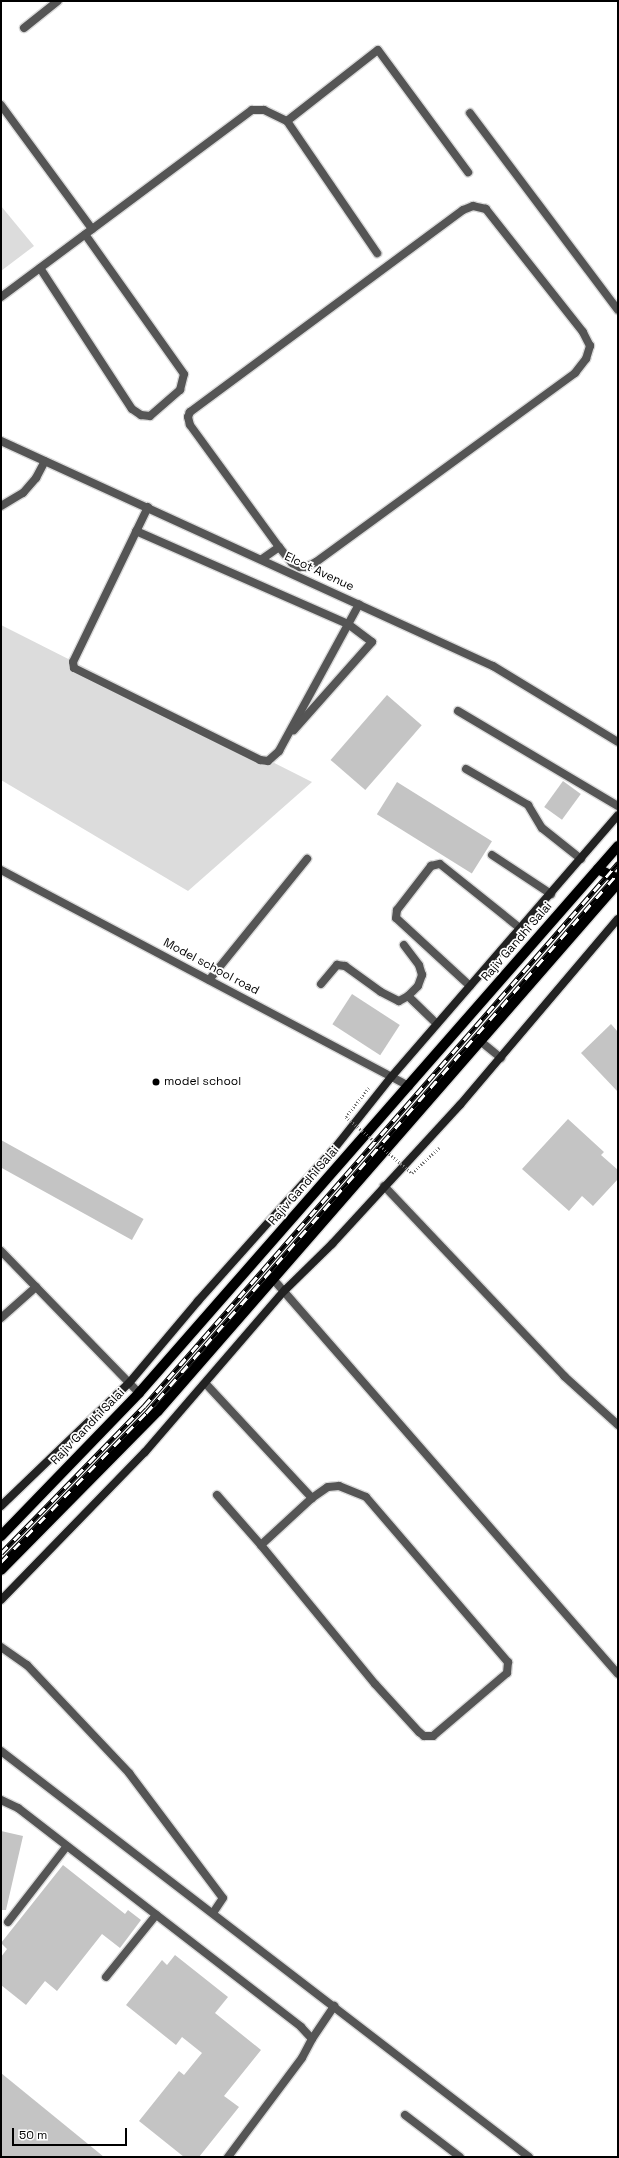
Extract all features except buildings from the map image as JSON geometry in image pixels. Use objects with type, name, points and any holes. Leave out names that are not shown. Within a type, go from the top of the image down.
[{"type":"main road","name":"Rajiv Gandhi Salai","points":[[1,1536],[139,1393],[618,846]]},
{"type":"main road","points":[[1,1570],[158,1411],[618,884],[612,876],[598,869]]},
{"type":"street","points":[[24,28],[58,1]]},
{"type":"street","points":[[287,121],[378,50],[468,172]]},
{"type":"street","points":[[1,105],[89,231],[184,374],[180,390],[150,416],[141,415],[132,409],[40,268]]},
{"type":"street","points":[[1,297],[252,110],[264,110],[287,121],[377,253]]},
{"type":"street","points":[[470,113],[618,310]]},
{"type":"street","points":[[473,206],[486,209],[583,332],[590,346],[586,359],[575,373],[316,562],[306,567],[300,567],[292,563],[279,547],[190,425],[188,417],[190,412],[463,210],[473,206]]},
{"type":"street","name":"Elcot Avenue","points":[[1,441],[262,559],[493,666],[618,742]]},
{"type":"street","points":[[1,506],[23,493],[36,478],[45,461]]},
{"type":"street","points":[[148,507],[73,662],[74,668],[260,760],[268,761],[272,759],[286,738],[359,604]]},
{"type":"street","points":[[136,531],[348,624],[372,642],[286,738]]},
{"type":"street","points":[[262,559],[279,547]]},
{"type":"street","points":[[458,711],[618,806]]},
{"type":"street","points":[[466,770],[528,805],[542,828],[581,859]]},
{"type":"street","points":[[1,1506],[129,1383],[198,1301],[334,1149],[392,1076],[521,929],[618,815]]},
{"type":"street","points":[[492,855],[551,894]]},
{"type":"street","points":[[209,980],[307,859]]},
{"type":"street","points":[[470,986],[396,918],[397,910],[431,866],[440,864],[521,929]]},
{"type":"street","name":"Model school road","points":[[1,870],[409,1086]]},
{"type":"street","points":[[1,1600],[145,1452],[206,1384],[285,1290],[384,1186],[501,1058],[618,919]]},
{"type":"street","points":[[321,984],[337,965],[345,966],[387,995],[399,1001],[408,996],[418,986],[422,975],[419,965],[404,945]]},
{"type":"street","points":[[408,996],[437,1024]]},
{"type":"street","points":[[480,1042],[501,1058]]},
{"type":"street","points":[[384,1186],[564,1376],[618,1425]]},
{"type":"street","points":[[1,1251],[139,1393]]},
{"type":"street","points":[[274,1279],[618,1674]]},
{"type":"street","points":[[1,1318],[36,1287]]},
{"type":"street","points":[[206,1384],[312,1498]]},
{"type":"street","points":[[217,1495],[261,1545],[375,1684],[424,1736],[437,1733],[507,1673],[508,1662],[366,1497],[339,1486],[328,1487],[312,1498],[261,1545]]},
{"type":"street","points":[[1,1647],[27,1665],[129,1773],[223,1898],[214,1912]]},
{"type":"street","points":[[1,1751],[214,1912],[529,2157]]},
{"type":"street","points":[[1,1800],[18,1808],[156,1914],[302,2027],[312,2039]]},
{"type":"street","points":[[8,1922],[67,1846]]},
{"type":"street","points":[[106,1977],[156,1914]]},
{"type":"street","points":[[228,2157],[302,2058],[312,2039],[334,2006]]},
{"type":"street","points":[[405,2115],[460,2157]]},
{"type":"path","points":[[369,1088],[346,1117],[412,1172],[439,1148]]},
{"type":"shaded area","points":[[1,206],[34,246],[1,271]]},
{"type":"shaded area","points":[[1,625],[312,782],[188,891],[1,780]]},
{"type":"railway","points":[[1,1553],[144,1406],[618,863]]},
{"type":"railway","points":[[1,1562],[146,1413],[618,873]]},
{"type":"place","name":"model school","points":[[156,1082]]}]
